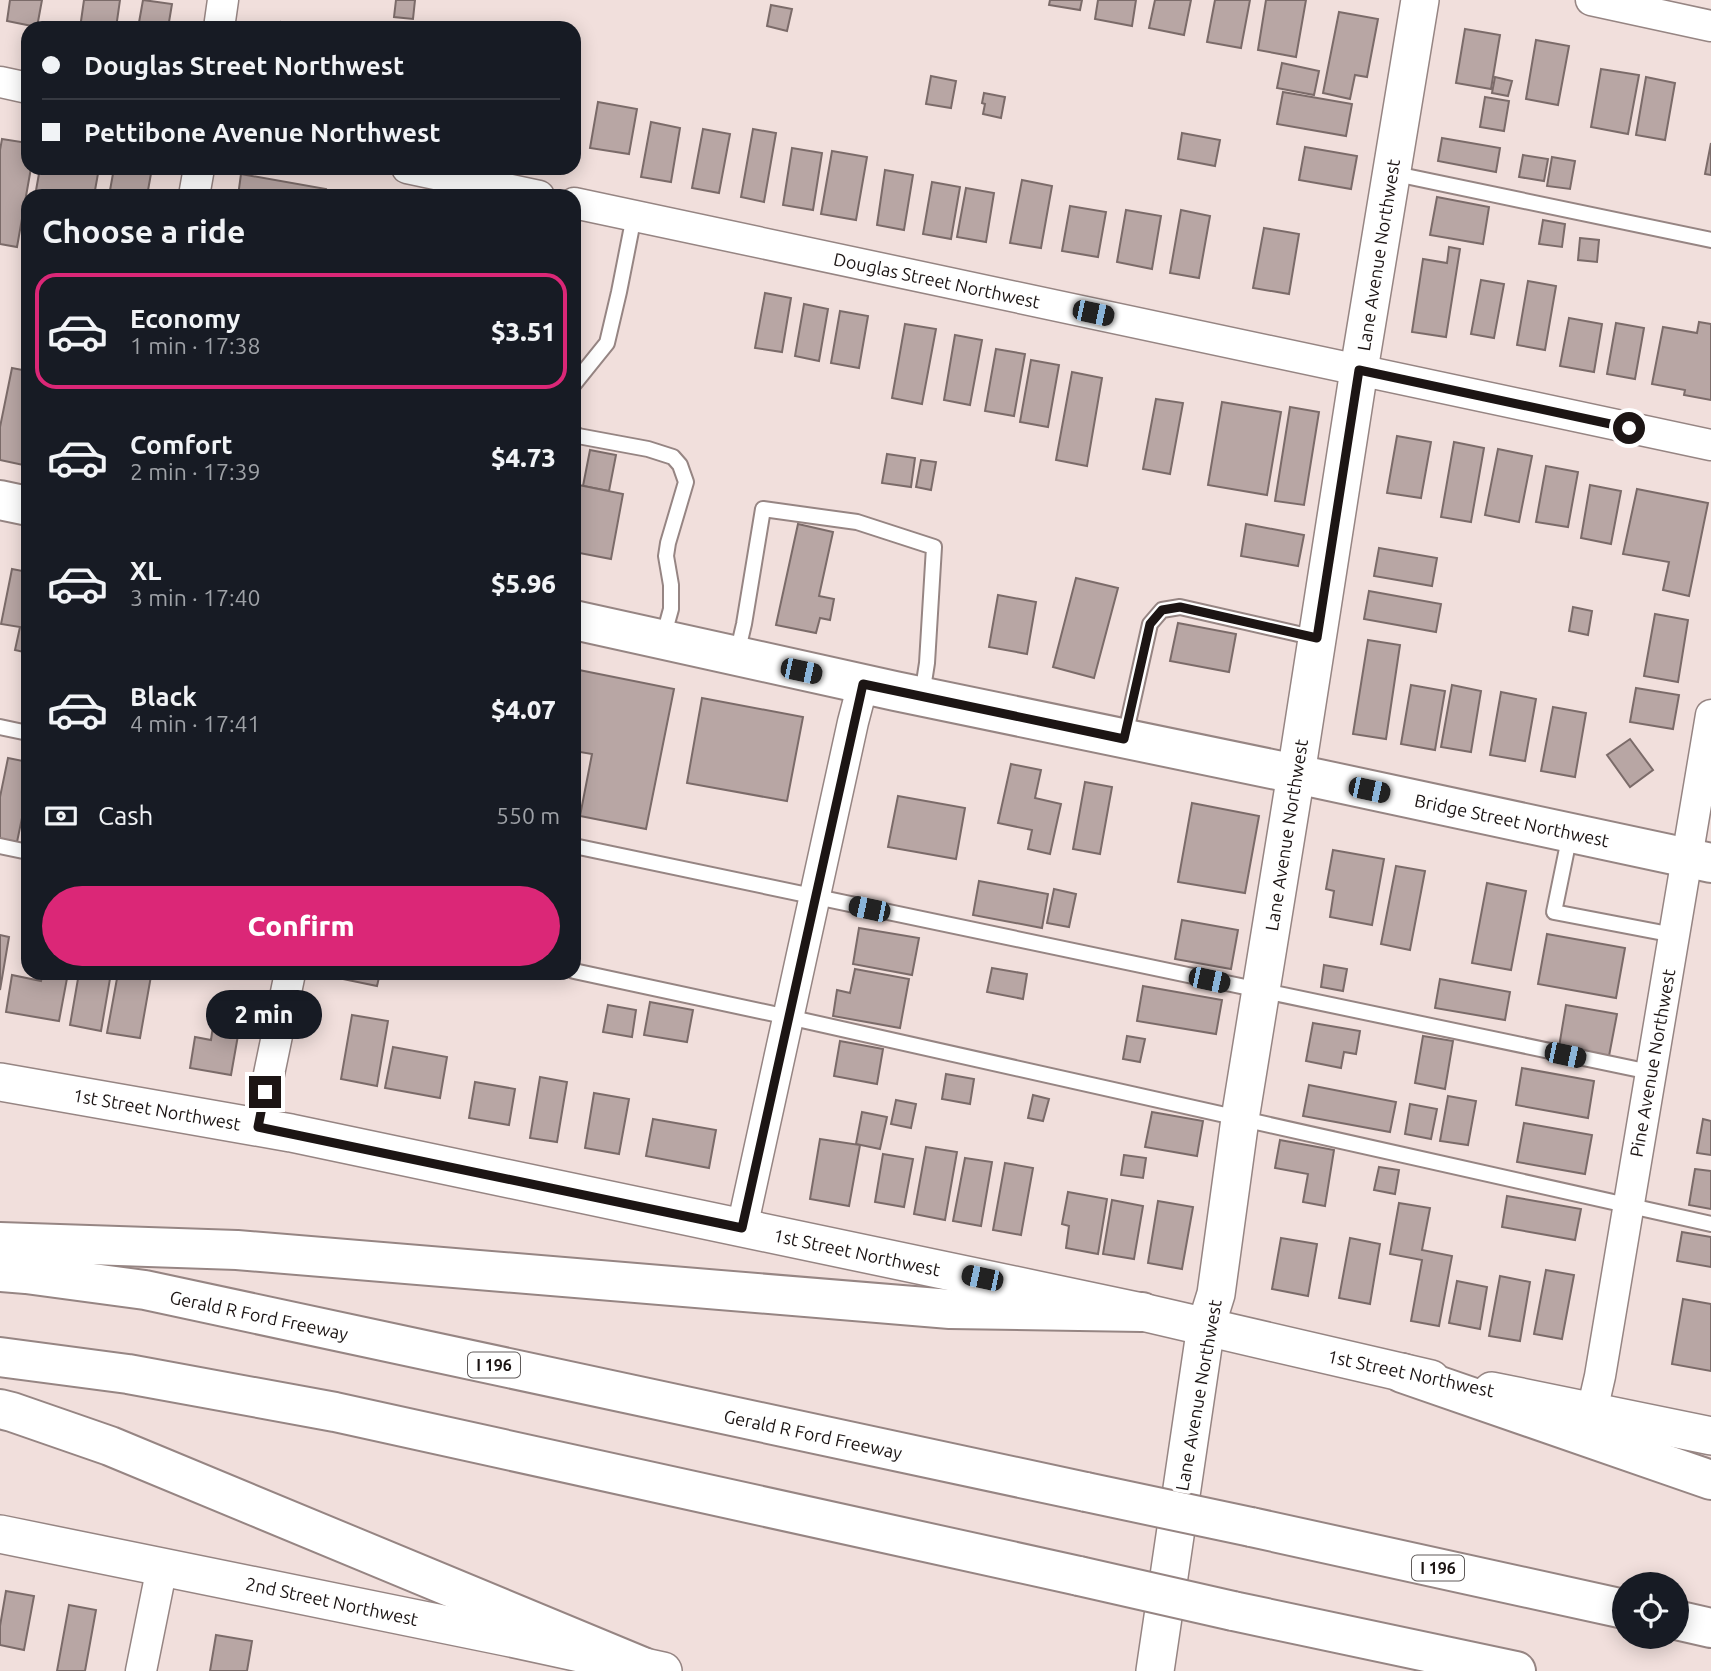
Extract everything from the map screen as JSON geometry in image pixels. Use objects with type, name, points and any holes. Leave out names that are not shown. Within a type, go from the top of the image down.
[{"type":"main road","points":[[0,500],[21,504]]},
{"type":"main road","name":"Bridge Street Northwest","points":[[581,622],[863,684],[1699,860]]},
{"type":"main road","points":[[0,1242],[237,1250],[950,1309],[1142,1312]]},
{"type":"main road","name":"Gerald R Ford Freeway","points":[[0,1272],[26,1273],[145,1290],[1612,1606]]},
{"type":"main road","points":[[0,1357],[128,1374],[335,1412],[1516,1671]]},
{"type":"main road","points":[[1402,1373],[1711,1480]]},
{"type":"main road","points":[[0,1409],[123,1451],[653,1669]]},
{"type":"main road","points":[[1689,1623],[1711,1628]]},
{"type":"street","points":[[220,21],[223,0]]},
{"type":"street","name":"Lane Avenue Northwest","points":[[1155,1671],[1206,1326],[1216,1294],[1240,1119],[1420,0]]},
{"type":"street","points":[[1591,0],[1711,26]]},
{"type":"street","points":[[0,82],[21,86]]},
{"type":"street","points":[[440,175],[506,189]]},
{"type":"street","name":"Douglas Street Northwest","points":[[581,205],[1711,445]]},
{"type":"street","points":[[742,1228],[863,684]]},
{"type":"street","name":"Pine Avenue Northwest","points":[[1592,1411],[1674,935],[1699,860],[1711,715]]},
{"type":"street","points":[[258,1127],[289,980]]},
{"type":"street","name":"1st Street Northwest","points":[[0,1082],[258,1127],[1142,1312],[1402,1373],[1711,1436]]},
{"type":"street","name":"2nd Street Northwest","points":[[0,1534],[653,1669]]},
{"type":"street","points":[[141,1671],[162,1567]]},
{"type":"lane","points":[[1391,173],[1711,240]]},
{"type":"lane","points":[[581,375],[607,343],[620,292],[634,216]]},
{"type":"lane","points":[[581,437],[648,449],[673,457],[680,464],[686,482],[666,556],[671,584],[671,609],[662,640]]},
{"type":"lane","points":[[737,656],[763,509],[857,522],[934,547],[927,663],[922,696]]},
{"type":"lane","points":[[1124,739],[1150,624],[1162,610],[1180,607],[1317,638]]},
{"type":"lane","points":[[0,727],[21,732]]},
{"type":"lane","points":[[1570,832],[1554,912],[1674,935]]},
{"type":"lane","points":[[0,846],[21,850]]},
{"type":"lane","points":[[581,847],[1650,1072]]},
{"type":"lane","points":[[581,973],[1711,1224]]},
{"type":"building","points":[[10,0],[42,0],[38,21],[21,21],[21,24],[7,21]]},
{"type":"building","points":[[84,0],[120,0],[117,21],[81,21]]},
{"type":"building","points":[[143,0],[172,4],[169,21],[139,21]]},
{"type":"building","points":[[396,0],[415,0],[413,19],[394,17]]},
{"type":"building","points":[[1050,0],[1082,0],[1080,10],[1049,5]]},
{"type":"building","points":[[1098,0],[1136,0],[1132,26],[1095,19]]},
{"type":"building","points":[[1155,0],[1191,0],[1184,35],[1149,28]]},
{"type":"building","points":[[1215,0],[1250,0],[1241,48],[1207,42]]},
{"type":"building","points":[[1266,0],[1306,0],[1296,57],[1258,50]]},
{"type":"building","points":[[771,5],[792,9],[787,31],[767,26]]},
{"type":"building","points":[[1339,12],[1378,19],[1367,77],[1355,75],[1350,99],[1323,93]]},
{"type":"building","points":[[1465,29],[1500,35],[1491,89],[1456,83]]},
{"type":"building","points":[[1536,40],[1569,46],[1558,105],[1526,99]]},
{"type":"building","points":[[1282,63],[1319,71],[1314,95],[1277,88]]},
{"type":"building","points":[[1601,69],[1639,75],[1628,134],[1591,127]]},
{"type":"building","points":[[931,76],[956,81],[951,108],[926,104]]},
{"type":"building","points":[[1495,77],[1512,81],[1508,96],[1492,93]]},
{"type":"building","points":[[1646,77],[1675,83],[1665,140],[1636,135]]},
{"type":"building","points":[[1283,92],[1352,104],[1346,136],[1277,124]]},
{"type":"building","points":[[984,93],[1005,97],[1001,118],[983,114]]},
{"type":"building","points":[[1485,97],[1509,101],[1504,131],[1480,127]]},
{"type":"building","points":[[598,102],[637,109],[629,154],[590,148]]},
{"type":"building","points":[[651,122],[680,128],[671,182],[641,177]]},
{"type":"building","points":[[703,129],[730,134],[719,193],[692,188]]},
{"type":"building","points":[[753,129],[776,133],[764,202],[741,197]]},
{"type":"building","points":[[1182,133],[1220,140],[1215,166],[1178,159]]},
{"type":"building","points":[[1442,138],[1500,148],[1496,172],[1438,161]]},
{"type":"building","points":[[2,139],[21,142],[21,175],[30,175],[27,189],[21,189],[21,224],[17,247],[0,244]]},
{"type":"building","points":[[1711,143],[1711,175],[1705,174]]},
{"type":"building","points":[[1305,147],[1357,156],[1351,189],[1299,180]]},
{"type":"building","points":[[792,148],[822,153],[813,210],[783,205]]},
{"type":"building","points":[[832,151],[867,157],[856,220],[821,214]]},
{"type":"building","points":[[1523,155],[1548,159],[1544,181],[1519,177]]},
{"type":"building","points":[[1552,157],[1575,161],[1570,189],[1547,186]]},
{"type":"building","points":[[885,170],[913,175],[904,230],[877,225]]},
{"type":"building","points":[[39,175],[98,175],[95,189],[36,189]]},
{"type":"building","points":[[113,175],[151,175],[148,189],[110,189]]},
{"type":"building","points":[[241,175],[247,175],[326,189],[239,189]]},
{"type":"building","points":[[1022,180],[1052,186],[1041,248],[1010,243]]},
{"type":"building","points":[[932,182],[960,187],[951,239],[923,234]]},
{"type":"building","points":[[966,188],[994,193],[986,242],[957,237]]},
{"type":"building","points":[[1437,197],[1489,207],[1483,244],[1430,235]]},
{"type":"building","points":[[1070,206],[1106,212],[1098,257],[1062,251]]},
{"type":"building","points":[[1126,210],[1161,216],[1152,269],[1117,262]]},
{"type":"building","points":[[1181,210],[1210,216],[1199,278],[1170,273]]},
{"type":"building","points":[[1543,220],[1565,224],[1562,247],[1539,244]]},
{"type":"building","points":[[1264,228],[1299,234],[1289,294],[1253,288]]},
{"type":"building","points":[[1580,238],[1599,240],[1597,262],[1578,260]]},
{"type":"building","points":[[1449,247],[1460,249],[1446,337],[1412,332],[1423,259],[1447,263]]},
{"type":"building","points":[[1481,280],[1504,284],[1494,338],[1471,334]]},
{"type":"building","points":[[1528,281],[1556,286],[1545,350],[1517,345]]},
{"type":"building","points":[[765,293],[791,298],[782,352],[755,348]]},
{"type":"building","points":[[804,304],[828,309],[819,361],[795,356]]},
{"type":"building","points":[[840,311],[868,316],[859,368],[831,363]]},
{"type":"building","points":[[1569,318],[1602,324],[1594,372],[1560,366]]},
{"type":"building","points":[[1699,322],[1711,324],[1711,400],[1684,395],[1685,390],[1652,384],[1663,327],[1697,333]]},
{"type":"building","points":[[1616,323],[1644,328],[1635,379],[1607,374]]},
{"type":"building","points":[[905,324],[936,329],[922,404],[892,398]]},
{"type":"building","points":[[955,335],[982,340],[970,405],[944,400]]},
{"type":"building","points":[[996,349],[1025,354],[1014,416],[985,411]]},
{"type":"building","points":[[1031,360],[1059,365],[1048,427],[1020,422]]},
{"type":"building","points":[[12,368],[21,370],[21,464],[0,460],[0,427]]},
{"type":"building","points":[[1072,372],[1102,378],[1087,466],[1056,460]]},
{"type":"building","points":[[1156,399],[1183,403],[1170,474],[1143,469]]},
{"type":"building","points":[[1222,402],[1281,412],[1267,495],[1208,485]]},
{"type":"building","points":[[1290,407],[1319,412],[1304,505],[1275,501]]},
{"type":"building","points":[[1397,436],[1431,442],[1421,498],[1387,493]]},
{"type":"building","points":[[1454,442],[1484,448],[1471,522],[1441,517]]},
{"type":"building","points":[[1498,449],[1532,456],[1519,522],[1485,515]]},
{"type":"building","points":[[590,450],[616,455],[609,491],[583,486]]},
{"type":"building","points":[[887,454],[915,458],[911,487],[882,483]]},
{"type":"building","points":[[921,460],[936,462],[931,490],[916,487]]},
{"type":"building","points":[[1546,466],[1578,472],[1568,527],[1536,522]]},
{"type":"building","points":[[581,485],[623,494],[611,559],[581,553]]},
{"type":"building","points":[[1590,485],[1621,491],[1611,544],[1581,538]]},
{"type":"building","points":[[1637,489],[1708,503],[1689,596],[1663,590],[1669,562],[1623,554]]},
{"type":"building","points":[[798,524],[833,532],[819,596],[834,599],[830,620],[820,618],[816,633],[776,625]]},
{"type":"building","points":[[1246,524],[1304,535],[1298,566],[1241,556]]},
{"type":"building","points":[[1379,548],[1437,558],[1432,586],[1374,576]]},
{"type":"building","points":[[12,569],[21,571],[21,651],[15,650],[20,627],[1,624]]},
{"type":"building","points":[[1076,578],[1118,588],[1094,678],[1053,667]]},
{"type":"building","points":[[1369,591],[1441,604],[1436,632],[1364,619]]},
{"type":"building","points":[[998,595],[1036,602],[1027,654],[989,647]]},
{"type":"building","points":[[1573,607],[1592,611],[1588,635],[1569,631]]},
{"type":"building","points":[[1655,614],[1688,620],[1678,682],[1644,676]]},
{"type":"building","points":[[1178,623],[1236,634],[1229,672],[1170,661]]},
{"type":"building","points":[[1368,640],[1400,645],[1386,739],[1353,734]]},
{"type":"building","points":[[581,670],[674,689],[646,829],[581,816],[592,754],[581,752]]},
{"type":"building","points":[[1411,685],[1445,691],[1435,750],[1401,744]]},
{"type":"building","points":[[1452,685],[1481,691],[1471,752],[1441,747]]},
{"type":"building","points":[[1636,688],[1679,695],[1673,729],[1630,722]]},
{"type":"building","points":[[1501,692],[1536,699],[1525,761],[1490,755]]},
{"type":"building","points":[[702,698],[803,717],[787,801],[687,783]]},
{"type":"building","points":[[1553,707],[1586,713],[1575,777],[1541,771]]},
{"type":"building","points":[[1630,739],[1653,770],[1630,787],[1607,755]]},
{"type":"building","points":[[8,758],[21,761],[21,823],[17,842],[0,839],[0,797]]},
{"type":"building","points":[[1011,764],[1041,770],[1035,798],[1061,804],[1050,854],[1028,849],[1032,830],[998,823]]},
{"type":"building","points":[[1085,782],[1112,787],[1100,854],[1073,849]]},
{"type":"building","points":[[898,796],[965,808],[956,859],[888,847]]},
{"type":"building","points":[[1192,803],[1259,816],[1245,893],[1178,882]]},
{"type":"building","points":[[1333,850],[1384,859],[1372,925],[1330,917],[1334,891],[1326,889]]},
{"type":"building","points":[[1396,866],[1425,871],[1410,950],[1381,944]]},
{"type":"building","points":[[979,881],[1048,894],[1042,928],[973,915]]},
{"type":"building","points":[[1487,883],[1526,891],[1511,970],[1472,963]]},
{"type":"building","points":[[1054,889],[1076,894],[1069,927],[1047,923]]},
{"type":"building","points":[[1182,920],[1238,930],[1231,969],[1175,959]]},
{"type":"building","points":[[859,928],[919,938],[912,975],[853,964]]},
{"type":"building","points":[[1547,934],[1625,948],[1616,998],[1538,984]]},
{"type":"building","points":[[0,935],[9,937],[0,990]]},
{"type":"building","points":[[1324,965],[1347,969],[1343,991],[1321,987]]},
{"type":"building","points":[[992,968],[1027,974],[1023,999],[987,992]]},
{"type":"building","points":[[855,969],[909,979],[900,1028],[833,1016],[837,990],[850,993]]},
{"type":"building","points":[[12,975],[21,977],[21,980],[67,980],[59,1021],[6,1012]]},
{"type":"building","points":[[1440,979],[1510,992],[1505,1020],[1435,1008]]},
{"type":"building","points":[[78,980],[110,980],[101,1031],[70,1025]]},
{"type":"building","points":[[117,980],[150,980],[140,1038],[107,1033]]},
{"type":"building","points":[[348,980],[378,980],[377,986]]},
{"type":"building","points":[[1143,986],[1222,1000],[1216,1034],[1137,1021]]},
{"type":"building","points":[[650,1002],[693,1010],[687,1042],[644,1035]]},
{"type":"building","points":[[608,1005],[636,1010],[632,1037],[603,1032]]},
{"type":"building","points":[[1566,1005],[1617,1014],[1609,1056],[1559,1047]]},
{"type":"building","points":[[352,1015],[388,1021],[377,1086],[341,1079]]},
{"type":"building","points":[[214,1019],[240,1024],[231,1075],[190,1068],[195,1037],[211,1040]]},
{"type":"building","points":[[1313,1023],[1360,1031],[1356,1054],[1344,1052],[1341,1068],[1306,1061]]},
{"type":"building","points":[[1127,1036],[1145,1039],[1140,1062],[1123,1059]]},
{"type":"building","points":[[1423,1036],[1453,1041],[1445,1089],[1415,1083]]},
{"type":"building","points":[[840,1041],[883,1049],[877,1084],[834,1076]]},
{"type":"building","points":[[393,1047],[447,1057],[440,1098],[385,1088]]},
{"type":"building","points":[[1522,1068],[1594,1081],[1588,1118],[1516,1105]]},
{"type":"building","points":[[946,1074],[974,1079],[970,1104],[942,1099]]},
{"type":"building","points":[[540,1077],[567,1082],[557,1142],[530,1138]]},
{"type":"building","points":[[475,1082],[515,1089],[509,1125],[469,1118]]},
{"type":"building","points":[[1309,1085],[1396,1102],[1390,1132],[1303,1116]]},
{"type":"building","points":[[594,1093],[629,1099],[619,1154],[585,1148]]},
{"type":"building","points":[[1033,1095],[1049,1099],[1043,1121],[1028,1118]]},
{"type":"building","points":[[1448,1096],[1476,1101],[1468,1145],[1440,1141]]},
{"type":"building","points":[[896,1100],[916,1104],[911,1128],[891,1124]]},
{"type":"building","points":[[1410,1104],[1437,1109],[1431,1139],[1405,1134]]},
{"type":"building","points":[[862,1112],[887,1117],[880,1149],[856,1144]]},
{"type":"building","points":[[1152,1112],[1203,1121],[1197,1156],[1145,1147]]},
{"type":"building","points":[[653,1119],[716,1130],[709,1168],[646,1156]]},
{"type":"building","points":[[1703,1119],[1711,1121],[1711,1155],[1697,1153]]},
{"type":"building","points":[[1524,1123],[1592,1135],[1585,1174],[1517,1162]]},
{"type":"building","points":[[820,1139],[860,1145],[849,1206],[810,1199]]},
{"type":"building","points":[[1280,1140],[1334,1150],[1325,1206],[1303,1202],[1308,1174],[1275,1168]]},
{"type":"building","points":[[926,1147],[957,1152],[945,1220],[914,1214]]},
{"type":"building","points":[[883,1154],[913,1159],[904,1207],[875,1202]]},
{"type":"building","points":[[1124,1155],[1146,1158],[1143,1178],[1121,1175]]},
{"type":"building","points":[[965,1158],[992,1162],[981,1226],[953,1221]]},
{"type":"building","points":[[1005,1163],[1033,1168],[1021,1235],[993,1230]]},
{"type":"building","points":[[1379,1167],[1399,1170],[1395,1194],[1374,1190]]},
{"type":"building","points":[[1695,1169],[1711,1171],[1711,1209],[1689,1205]]},
{"type":"building","points":[[1068,1192],[1107,1199],[1098,1254],[1066,1248],[1069,1226],[1062,1224]]},
{"type":"building","points":[[1507,1196],[1581,1209],[1575,1240],[1502,1227]]},
{"type":"building","points":[[1112,1200],[1143,1206],[1134,1259],[1103,1254]]},
{"type":"building","points":[[1158,1201],[1193,1207],[1182,1269],[1148,1263]]},
{"type":"building","points":[[1399,1203],[1430,1208],[1422,1250],[1452,1256],[1439,1326],[1411,1321],[1422,1260],[1390,1254]]},
{"type":"building","points":[[1682,1232],[1711,1237],[1711,1267],[1677,1261]]},
{"type":"building","points":[[1281,1238],[1317,1244],[1308,1296],[1272,1289]]},
{"type":"building","points":[[1350,1238],[1380,1244],[1370,1304],[1339,1298]]},
{"type":"building","points":[[1546,1270],[1574,1275],[1562,1339],[1534,1334]]},
{"type":"building","points":[[1500,1276],[1530,1282],[1520,1341],[1489,1336]]},
{"type":"building","points":[[1457,1281],[1487,1287],[1480,1329],[1449,1323]]},
{"type":"building","points":[[1683,1299],[1711,1304],[1711,1371],[1672,1364]]},
{"type":"building","points":[[6,1591],[34,1596],[24,1650],[0,1645]]},
{"type":"building","points":[[69,1605],[96,1610],[85,1671],[57,1671]]},
{"type":"building","points":[[216,1635],[252,1641],[247,1671],[210,1671]]},
{"type":"route","points":[[265,1092],[258,1127],[742,1228],[863,684],[1124,739],[1150,624],[1162,610],[1180,607],[1317,638],[1359,370],[1629,428]]}]
